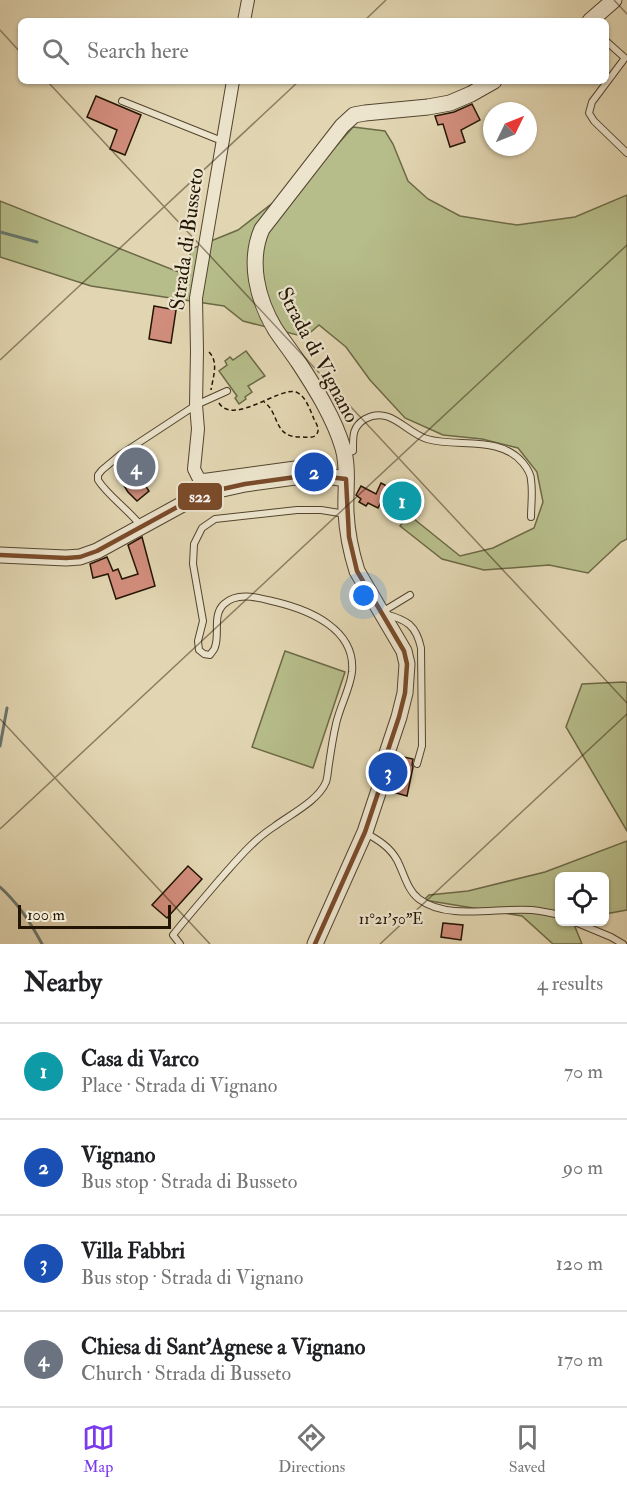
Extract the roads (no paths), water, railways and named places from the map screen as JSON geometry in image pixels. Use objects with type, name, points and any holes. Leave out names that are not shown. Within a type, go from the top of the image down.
[{"type":"street","points":[[245,18],[248,0]]},
{"type":"street","points":[[594,18],[614,0]]},
{"type":"street","name":"Strada di Busseto","points":[[232,84],[195,306],[198,429],[194,469],[199,479],[211,480],[299,467],[315,469],[321,476]]},
{"type":"street","name":"Strada di Vignano","points":[[315,944],[365,832],[381,784],[386,756],[399,717],[407,664],[404,651],[357,571],[346,514],[344,454],[334,427],[306,375],[275,328],[261,299],[254,255],[262,229],[269,219],[342,126],[354,115],[450,103],[489,84]]},
{"type":"street","name":"Strada di Busseto","points":[[0,555],[80,557],[93,553],[209,492],[302,476],[346,479]]},
{"type":"lane","points":[[609,44],[626,58],[609,80]]},
{"type":"lane","points":[[606,84],[592,102],[589,112],[594,121],[627,153]]},
{"type":"lane","points":[[122,101],[222,141]]},
{"type":"lane","points":[[141,526],[99,482],[98,475],[120,455],[196,405],[226,391]]},
{"type":"lane","points":[[344,454],[353,450],[353,430],[370,416],[389,416],[416,435],[428,440],[487,445],[507,451],[527,468],[531,479],[531,517]]},
{"type":"lane","points":[[180,944],[173,934],[245,850],[320,792],[326,781],[336,722],[352,673],[350,650],[345,640],[333,628],[315,615],[294,606],[256,598],[242,596],[222,605],[218,613],[215,648],[210,654],[204,654],[199,650],[198,641],[203,621],[194,564],[194,544],[202,528],[215,519],[297,510],[321,510],[346,514]]},
{"type":"lane","points":[[382,613],[410,595]]},
{"type":"lane","points":[[382,613],[408,623],[414,628],[419,638],[422,746],[417,764]]},
{"type":"lane","points":[[365,832],[386,846],[396,860],[406,883],[418,899],[433,907],[457,911],[532,910],[555,914]]},
{"type":"lane","points":[[586,926],[623,944]]},
{"type":"waterway","points":[[0,232],[37,242]]},
{"type":"waterway","points":[[0,746],[7,708]]},
{"type":"waterway","points":[[0,887],[24,914],[42,944]]},
{"type":"place","name":"Chiesa di Sant'Agnese a Vignano","points":[[136,467]]},
{"type":"place","name":"Vignano","points":[[314,472]]},
{"type":"place","name":"Casa di Varco","points":[[402,501]]},
{"type":"place","name":"Villa Fabbri","points":[[388,772]]}]
